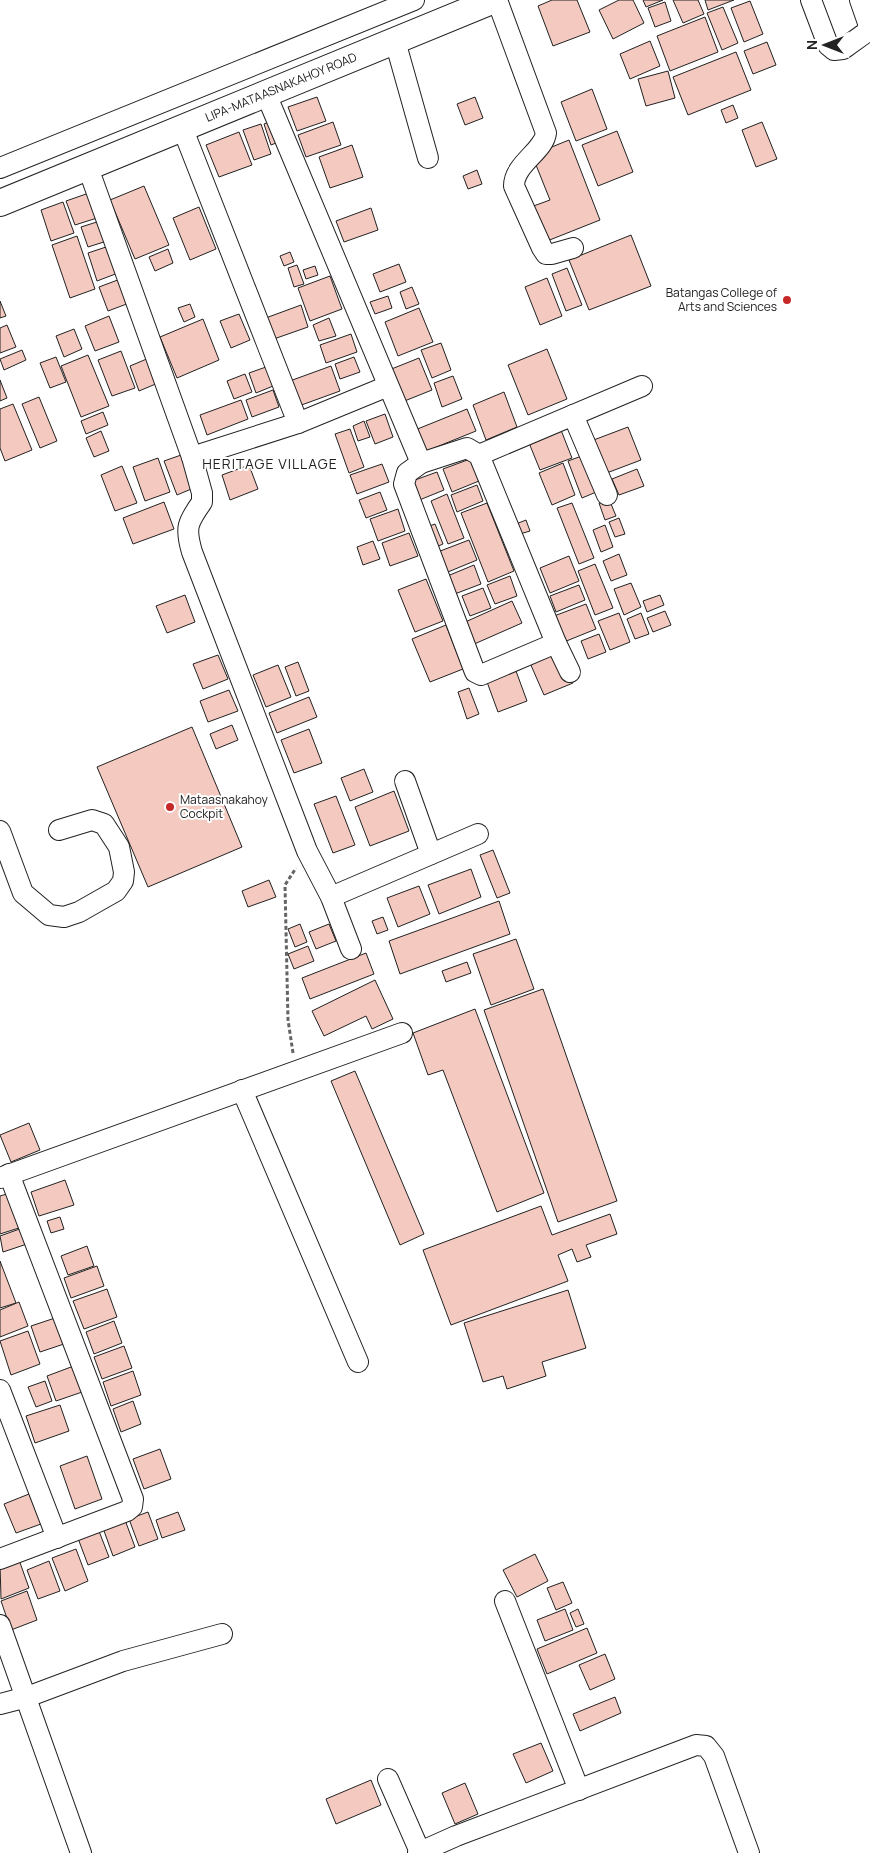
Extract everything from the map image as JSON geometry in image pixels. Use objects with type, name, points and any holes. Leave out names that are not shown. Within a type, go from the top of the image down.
[{"type":"main road","name":"LIPA-MATAASNAKAHOY ROAD","points":[[0,203],[77,169],[495,0]]},
{"type":"street","points":[[0,168],[414,0]]},
{"type":"street","points":[[495,0],[546,134],[542,143],[516,175],[514,186],[546,254],[573,248]]},
{"type":"street","points":[[811,0],[828,45],[834,50],[843,49],[869,31],[860,0]]},
{"type":"street","points":[[395,41],[428,158]]},
{"type":"street","points":[[266,94],[421,463]]},
{"type":"street","points":[[182,127],[298,423]]},
{"type":"street","points":[[77,169],[192,457],[202,493],[202,502],[191,517],[187,534],[307,851],[331,897],[351,949]]},
{"type":"street","points":[[192,457],[298,423],[388,386]]},
{"type":"street","points":[[479,455],[642,386]]},
{"type":"street","points":[[573,415],[607,494]]},
{"type":"street","points":[[556,643],[481,674],[475,672],[404,484],[407,473],[421,463],[467,448],[479,455],[556,643],[570,672]]},
{"type":"street","points":[[404,781],[431,854]]},
{"type":"street","points":[[0,831],[23,893],[49,915],[64,917],[79,912],[116,890],[123,881],[124,872],[119,847],[104,824],[92,820],[59,830]]},
{"type":"street","points":[[331,897],[478,834]]},
{"type":"street","points":[[0,1559],[127,1511],[132,1507],[133,1499],[5,1176],[402,1033]]},
{"type":"street","points":[[242,1090],[358,1362]]},
{"type":"street","points":[[0,1390],[57,1538]]},
{"type":"street","points":[[505,1601],[579,1790]]},
{"type":"street","points":[[0,1625],[81,1853]]},
{"type":"street","points":[[0,1704],[27,1697],[123,1661],[222,1634]]},
{"type":"street","points":[[388,1779],[419,1853],[459,1844],[579,1790],[696,1745],[706,1746],[714,1756],[749,1853]]},
{"type":"path","points":[[294,1071],[288,1020],[285,886],[307,851]]},
{"type":"building","points":[[552,0],[577,0],[590,32],[553,46],[538,6]]},
{"type":"building","points":[[619,0],[633,0],[644,23],[613,39],[599,10]]},
{"type":"building","points":[[643,0],[663,0],[646,7]]},
{"type":"building","points":[[673,0],[698,0],[704,14],[683,23]]},
{"type":"building","points":[[705,0],[734,0],[708,10]]},
{"type":"building","points":[[750,1],[763,34],[744,42],[731,8]]},
{"type":"building","points":[[665,2],[671,21],[655,27],[648,8]]},
{"type":"building","points":[[723,7],[738,43],[722,50],[707,13]]},
{"type":"building","points":[[705,17],[718,52],[670,71],[657,36]]},
{"type":"building","points":[[650,41],[660,66],[630,79],[620,54]]},
{"type":"building","points":[[767,42],[776,65],[753,74],[744,51]]},
{"type":"building","points":[[736,52],[751,90],[688,115],[673,77]]},
{"type":"building","points":[[668,71],[675,98],[646,106],[638,79]]},
{"type":"building","points":[[592,89],[607,129],[576,141],[561,102]]},
{"type":"building","points":[[317,97],[326,121],[297,131],[288,107]]},
{"type":"building","points":[[475,97],[483,118],[465,125],[457,104]]},
{"type":"building","points":[[733,105],[738,118],[726,123],[721,110]]},
{"type":"building","points":[[274,120],[281,141],[271,145],[264,124]]},
{"type":"building","points":[[333,122],[341,145],[306,157],[298,135]]},
{"type":"building","points":[[762,122],[777,159],[756,167],[742,130]]},
{"type":"building","points":[[261,124],[271,154],[254,160],[243,130]]},
{"type":"building","points":[[617,131],[633,172],[598,186],[582,145]]},
{"type":"building","points":[[239,132],[252,165],[219,177],[206,145]]},
{"type":"building","points":[[569,140],[600,220],[542,243],[528,208],[550,200],[532,155]]},
{"type":"building","points":[[352,145],[363,177],[330,188],[319,157]]},
{"type":"building","points":[[477,170],[482,184],[468,189],[463,176]]},
{"type":"building","points":[[144,186],[169,245],[135,259],[110,200]]},
{"type":"building","points":[[89,193],[97,218],[75,225],[66,201]]},
{"type":"building","points":[[63,202],[74,233],[51,241],[41,210]]},
{"type":"building","points":[[199,207],[216,249],[190,260],[173,218]]},
{"type":"building","points":[[371,208],[378,230],[344,242],[336,221]]},
{"type":"building","points":[[100,221],[107,241],[88,247],[81,227]]},
{"type":"building","points":[[631,235],[651,286],[589,310],[569,260]]},
{"type":"building","points":[[77,236],[95,289],[70,298],[52,245]]},
{"type":"building","points":[[109,246],[118,273],[97,281],[88,253]]},
{"type":"building","points":[[168,249],[173,263],[155,271],[149,257]]},
{"type":"building","points":[[290,252],[294,262],[284,266],[280,256]]},
{"type":"building","points":[[399,264],[406,282],[380,292],[373,274]]},
{"type":"building","points":[[297,265],[304,284],[294,287],[288,268]]},
{"type":"building","points":[[315,266],[318,275],[306,279],[303,270]]},
{"type":"building","points":[[567,268],[582,305],[566,311],[552,274]]},
{"type":"building","points":[[330,276],[342,309],[310,321],[298,288]]},
{"type":"building","points":[[123,278],[132,302],[108,311],[99,287]]},
{"type":"building","points":[[547,278],[562,316],[540,325],[525,287]]},
{"type":"building","points":[[412,287],[419,304],[406,309],[400,292]]},
{"type":"building","points":[[388,296],[392,308],[375,314],[370,302]]},
{"type":"building","points":[[0,301],[6,316],[0,318]]},
{"type":"building","points":[[190,304],[195,317],[184,322],[178,308]]},
{"type":"building","points":[[301,305],[308,327],[271,340],[263,319]]},
{"type":"building","points":[[419,308],[433,342],[398,356],[385,322]]},
{"type":"building","points":[[239,314],[250,340],[231,348],[220,321]]},
{"type":"building","points":[[109,316],[119,342],[95,351],[85,326]]},
{"type":"building","points":[[329,318],[336,336],[319,341],[313,325]]},
{"type":"building","points":[[203,319],[219,360],[177,378],[160,337]]},
{"type":"building","points":[[7,325],[16,347],[0,353],[0,328]]},
{"type":"building","points":[[74,329],[82,349],[64,357],[56,336]]},
{"type":"building","points":[[351,334],[357,352],[326,363],[320,345]]},
{"type":"building","points":[[441,343],[451,370],[432,378],[421,350]]},
{"type":"building","points":[[547,349],[567,399],[528,415],[508,365]]},
{"type":"building","points":[[22,350],[26,360],[4,370],[0,359]]},
{"type":"building","points":[[121,351],[135,388],[112,396],[98,360]]},
{"type":"building","points":[[88,355],[109,406],[81,417],[61,366]]},
{"type":"building","points":[[56,357],[66,382],[50,388],[40,363]]},
{"type":"building","points":[[354,357],[360,372],[340,379],[335,364]]},
{"type":"building","points":[[149,358],[158,383],[139,391],[130,366]]},
{"type":"building","points":[[419,358],[432,390],[402,402],[389,370]]},
{"type":"building","points":[[331,366],[340,391],[296,407],[287,382]]},
{"type":"building","points":[[266,367],[273,386],[256,393],[249,373]]},
{"type":"building","points":[[245,374],[252,392],[234,399],[227,381]]},
{"type":"building","points":[[453,376],[462,399],[442,407],[434,383]]},
{"type":"building","points":[[0,380],[7,398],[0,401]]},
{"type":"building","points":[[273,390],[279,407],[252,417],[246,400]]},
{"type":"building","points":[[504,392],[517,427],[486,440],[473,405]]},
{"type":"building","points":[[39,397],[57,441],[40,448],[22,404]]},
{"type":"building","points":[[241,400],[248,419],[207,435],[200,415]]},
{"type":"building","points":[[13,404],[32,450],[5,461],[0,448],[0,409]]},
{"type":"building","points":[[467,409],[476,431],[424,452],[415,430]]},
{"type":"building","points":[[103,412],[108,425],[86,434],[81,421]]},
{"type":"building","points":[[385,414],[393,437],[375,444],[366,421]]},
{"type":"building","points":[[364,421],[370,437],[358,441],[353,426]]},
{"type":"building","points":[[559,425],[572,458],[540,470],[527,438]]},
{"type":"building","points":[[628,427],[641,460],[604,474],[591,441]]},
{"type":"building","points":[[350,429],[364,467],[349,473],[335,434]]},
{"type":"building","points":[[101,431],[109,451],[94,457],[86,438]]},
{"type":"building","points":[[184,454],[196,487],[177,495],[164,461]]},
{"type":"building","points":[[587,454],[601,490],[582,498],[568,461]]},
{"type":"building","points":[[158,458],[170,492],[145,501],[133,467]]},
{"type":"building","points":[[470,459],[479,481],[452,492],[443,469]]},
{"type":"building","points":[[563,463],[575,495],[552,505],[539,473]]},
{"type":"building","points":[[382,464],[389,482],[357,494],[350,475]]},
{"type":"building","points":[[249,465],[258,489],[230,500],[222,475]]},
{"type":"building","points":[[122,466],[137,503],[115,511],[101,475]]},
{"type":"building","points":[[637,469],[644,486],[619,495],[612,479]]},
{"type":"building","points":[[437,472],[444,490],[412,503],[404,484]]},
{"type":"building","points":[[477,485],[483,501],[457,512],[451,495]]},
{"type":"building","points":[[380,492],[387,510],[366,518],[359,500]]},
{"type":"building","points":[[447,494],[464,538],[448,544],[431,501]]},
{"type":"building","points":[[609,499],[616,516],[605,520],[599,503]]},
{"type":"building","points":[[164,502],[174,529],[133,544],[123,518]]},
{"type":"building","points":[[487,503],[514,571],[488,582],[461,513]]},
{"type":"building","points":[[572,503],[594,558],[579,564],[557,508]]},
{"type":"building","points":[[398,509],[405,531],[378,541],[370,519]]},
{"type":"building","points":[[619,518],[625,534],[615,537],[609,522]]},
{"type":"building","points":[[526,520],[530,531],[520,534],[516,524]]},
{"type":"building","points":[[435,524],[443,544],[432,549],[424,528]]},
{"type":"building","points":[[605,525],[613,547],[601,552],[593,530]]},
{"type":"building","points":[[409,533],[418,556],[390,566],[382,543]]},
{"type":"building","points":[[469,540],[477,560],[443,574],[435,553]]},
{"type":"building","points":[[373,541],[380,559],[363,565],[357,547]]},
{"type":"building","points":[[619,554],[627,575],[611,581],[603,561]]},
{"type":"building","points":[[569,556],[579,581],[550,593],[540,568]]},
{"type":"building","points":[[595,564],[613,608],[595,615],[578,571]]},
{"type":"building","points":[[474,565],[481,584],[452,595],[445,577]]},
{"type":"building","points":[[510,576],[517,596],[495,604],[487,585]]},
{"type":"building","points":[[426,579],[443,621],[415,632],[398,590]]},
{"type":"building","points":[[631,583],[641,607],[624,615],[614,589]]},
{"type":"building","points":[[579,585],[585,600],[556,612],[550,596]]},
{"type":"building","points":[[483,588],[491,608],[470,616],[462,596]]},
{"type":"building","points":[[185,595],[195,622],[167,633],[156,606]]},
{"type":"building","points":[[660,595],[664,605],[647,612],[643,601]]},
{"type":"building","points":[[512,601],[522,623],[472,645],[463,623]]},
{"type":"building","points":[[586,604],[596,629],[564,642],[554,616]]},
{"type":"building","points":[[665,611],[671,625],[653,632],[647,618]]},
{"type":"building","points":[[619,613],[630,642],[610,650],[598,621]]},
{"type":"building","points":[[641,613],[649,634],[635,639],[627,619]]},
{"type":"building","points":[[446,625],[463,669],[430,682],[412,639]]},
{"type":"building","points":[[599,634],[606,652],[588,659],[581,641]]},
{"type":"building","points":[[559,650],[573,683],[544,695],[530,663]]},
{"type":"building","points":[[218,655],[228,679],[203,689],[193,664]]},
{"type":"building","points":[[298,662],[309,691],[296,696],[285,667]]},
{"type":"building","points":[[278,665],[291,697],[266,707],[253,675]]},
{"type":"building","points":[[516,671],[527,701],[498,712],[487,682]]},
{"type":"building","points":[[469,688],[479,714],[467,719],[458,692]]},
{"type":"building","points":[[229,690],[238,711],[208,722],[200,701]]},
{"type":"building","points":[[309,697],[317,717],[277,733],[269,713]]},
{"type":"building","points":[[232,725],[238,740],[216,749],[210,734]]},
{"type":"building","name":"Mataasnakahoy Cockpit","points":[[192,727],[242,847],[148,887],[97,767]]},
{"type":"building","points":[[309,729],[322,763],[294,773],[281,740]]},
{"type":"building","points":[[364,769],[373,792],[350,801],[341,778]]},
{"type":"building","points":[[394,791],[409,831],[370,846],[355,807]]},
{"type":"building","points":[[336,796],[355,845],[333,853],[314,804]]},
{"type":"building","points":[[493,850],[510,893],[497,898],[480,855]]},
{"type":"building","points":[[471,869],[481,897],[439,914],[428,885]]},
{"type":"building","points":[[269,880],[276,897],[248,907],[242,891]]},
{"type":"building","points":[[419,886],[430,914],[398,927],[387,898]]},
{"type":"building","points":[[499,901],[510,934],[400,974],[389,941]]},
{"type":"building","points":[[383,917],[388,930],[377,934],[372,921]]},
{"type":"building","points":[[300,924],[307,942],[295,947],[288,929]]},
{"type":"building","points":[[329,924],[336,941],[316,949],[309,932]]},
{"type":"building","points":[[516,939],[534,989],[491,1005],[473,954]]},
{"type":"building","points":[[308,946],[314,961],[294,969],[288,954]]},
{"type":"building","points":[[366,953],[374,974],[310,999],[302,978]]},
{"type":"building","points":[[467,962],[471,973],[446,982],[442,971]]},
{"type":"building","points":[[375,980],[393,1019],[372,1029],[366,1016],[324,1036],[312,1011]]},
{"type":"building","points":[[543,989],[617,1201],[558,1222],[484,1010]]},
{"type":"building","points":[[475,1009],[544,1193],[497,1212],[443,1070],[428,1075],[413,1033]]},
{"type":"building","points":[[355,1071],[424,1234],[400,1245],[331,1081]]},
{"type":"building","points":[[29,1123],[40,1150],[11,1162],[0,1135]]},
{"type":"building","points":[[65,1180],[74,1205],[39,1216],[31,1192]]},
{"type":"building","points":[[10,1193],[22,1227],[0,1234],[0,1196]]},
{"type":"building","points":[[541,1206],[552,1235],[610,1214],[617,1234],[586,1245],[591,1257],[577,1262],[572,1249],[558,1255],[568,1281],[451,1325],[423,1250]]},
{"type":"building","points":[[60,1217],[64,1229],[51,1233],[47,1221]]},
{"type":"building","points":[[28,1226],[33,1242],[3,1252],[0,1236]]},
{"type":"building","points":[[87,1246],[94,1266],[68,1275],[61,1256]]},
{"type":"building","points":[[0,1261],[16,1303],[0,1308]]},
{"type":"building","points":[[97,1266],[104,1286],[71,1298],[64,1278]]},
{"type":"building","points":[[107,1289],[117,1317],[84,1329],[73,1301]]},
{"type":"building","points":[[568,1290],[586,1348],[542,1362],[546,1376],[507,1389],[503,1376],[483,1382],[464,1323]]},
{"type":"building","points":[[19,1302],[28,1326],[0,1337],[0,1310]]},
{"type":"building","points":[[61,1316],[70,1342],[40,1352],[31,1326]]},
{"type":"building","points":[[114,1321],[122,1343],[94,1354],[86,1332]]},
{"type":"building","points":[[28,1331],[40,1364],[11,1375],[0,1341]]},
{"type":"building","points":[[124,1346],[132,1368],[102,1379],[94,1357]]},
{"type":"building","points":[[79,1364],[88,1390],[56,1401],[47,1376]]},
{"type":"building","points":[[133,1371],[141,1395],[111,1406],[103,1382]]},
{"type":"building","points":[[45,1381],[52,1401],[36,1407],[28,1387]]},
{"type":"building","points":[[133,1401],[141,1424],[121,1432],[113,1409]]},
{"type":"building","points":[[60,1405],[69,1431],[35,1443],[26,1416]]},
{"type":"building","points":[[160,1449],[171,1479],[144,1489],[133,1459]]},
{"type":"building","points":[[87,1456],[102,1499],[75,1509],[60,1466]]},
{"type":"building","points":[[29,1494],[41,1524],[16,1533],[4,1504]]},
{"type":"building","points":[[148,1512],[158,1539],[139,1546],[129,1519]]},
{"type":"building","points":[[178,1512],[185,1530],[162,1538],[156,1520]]},
{"type":"building","points":[[125,1520],[135,1547],[113,1556],[103,1528]]},
{"type":"building","points":[[97,1526],[109,1557],[88,1565],[76,1533]]},
{"type":"building","points":[[76,1549],[88,1581],[65,1591],[52,1558]]},
{"type":"building","points":[[535,1554],[548,1581],[517,1597],[503,1570]]},
{"type":"building","points":[[18,1557],[29,1588],[1,1599],[0,1564]]},
{"type":"building","points":[[49,1561],[60,1591],[38,1599],[27,1570]]},
{"type":"building","points":[[563,1582],[572,1603],[556,1610],[547,1588]]},
{"type":"building","points":[[27,1591],[37,1620],[11,1630],[1,1601]]},
{"type":"building","points":[[565,1609],[573,1630],[545,1641],[537,1620]]},
{"type":"building","points":[[578,1609],[584,1624],[576,1627],[570,1613]]},
{"type":"building","points":[[587,1628],[597,1653],[547,1674],[537,1649]]},
{"type":"building","points":[[605,1654],[615,1679],[590,1690],[579,1665]]},
{"type":"building","points":[[615,1697],[621,1713],[580,1731],[573,1714]]},
{"type":"building","points":[[541,1743],[553,1771],[526,1783],[513,1754]]},
{"type":"building","points":[[371,1780],[381,1805],[336,1824],[326,1799]]},
{"type":"building","points":[[465,1783],[478,1814],[455,1824],[442,1793]]},
{"type":"place","name":"Batangas College of Arts and Sciences","points":[[787,300]]},
{"type":"place","name":"Mataasnakahoy Cockpit","points":[[170,807]]},
{"type":"district","name":"HERITAGE VILLAGE","points":[[270,464]]}]
